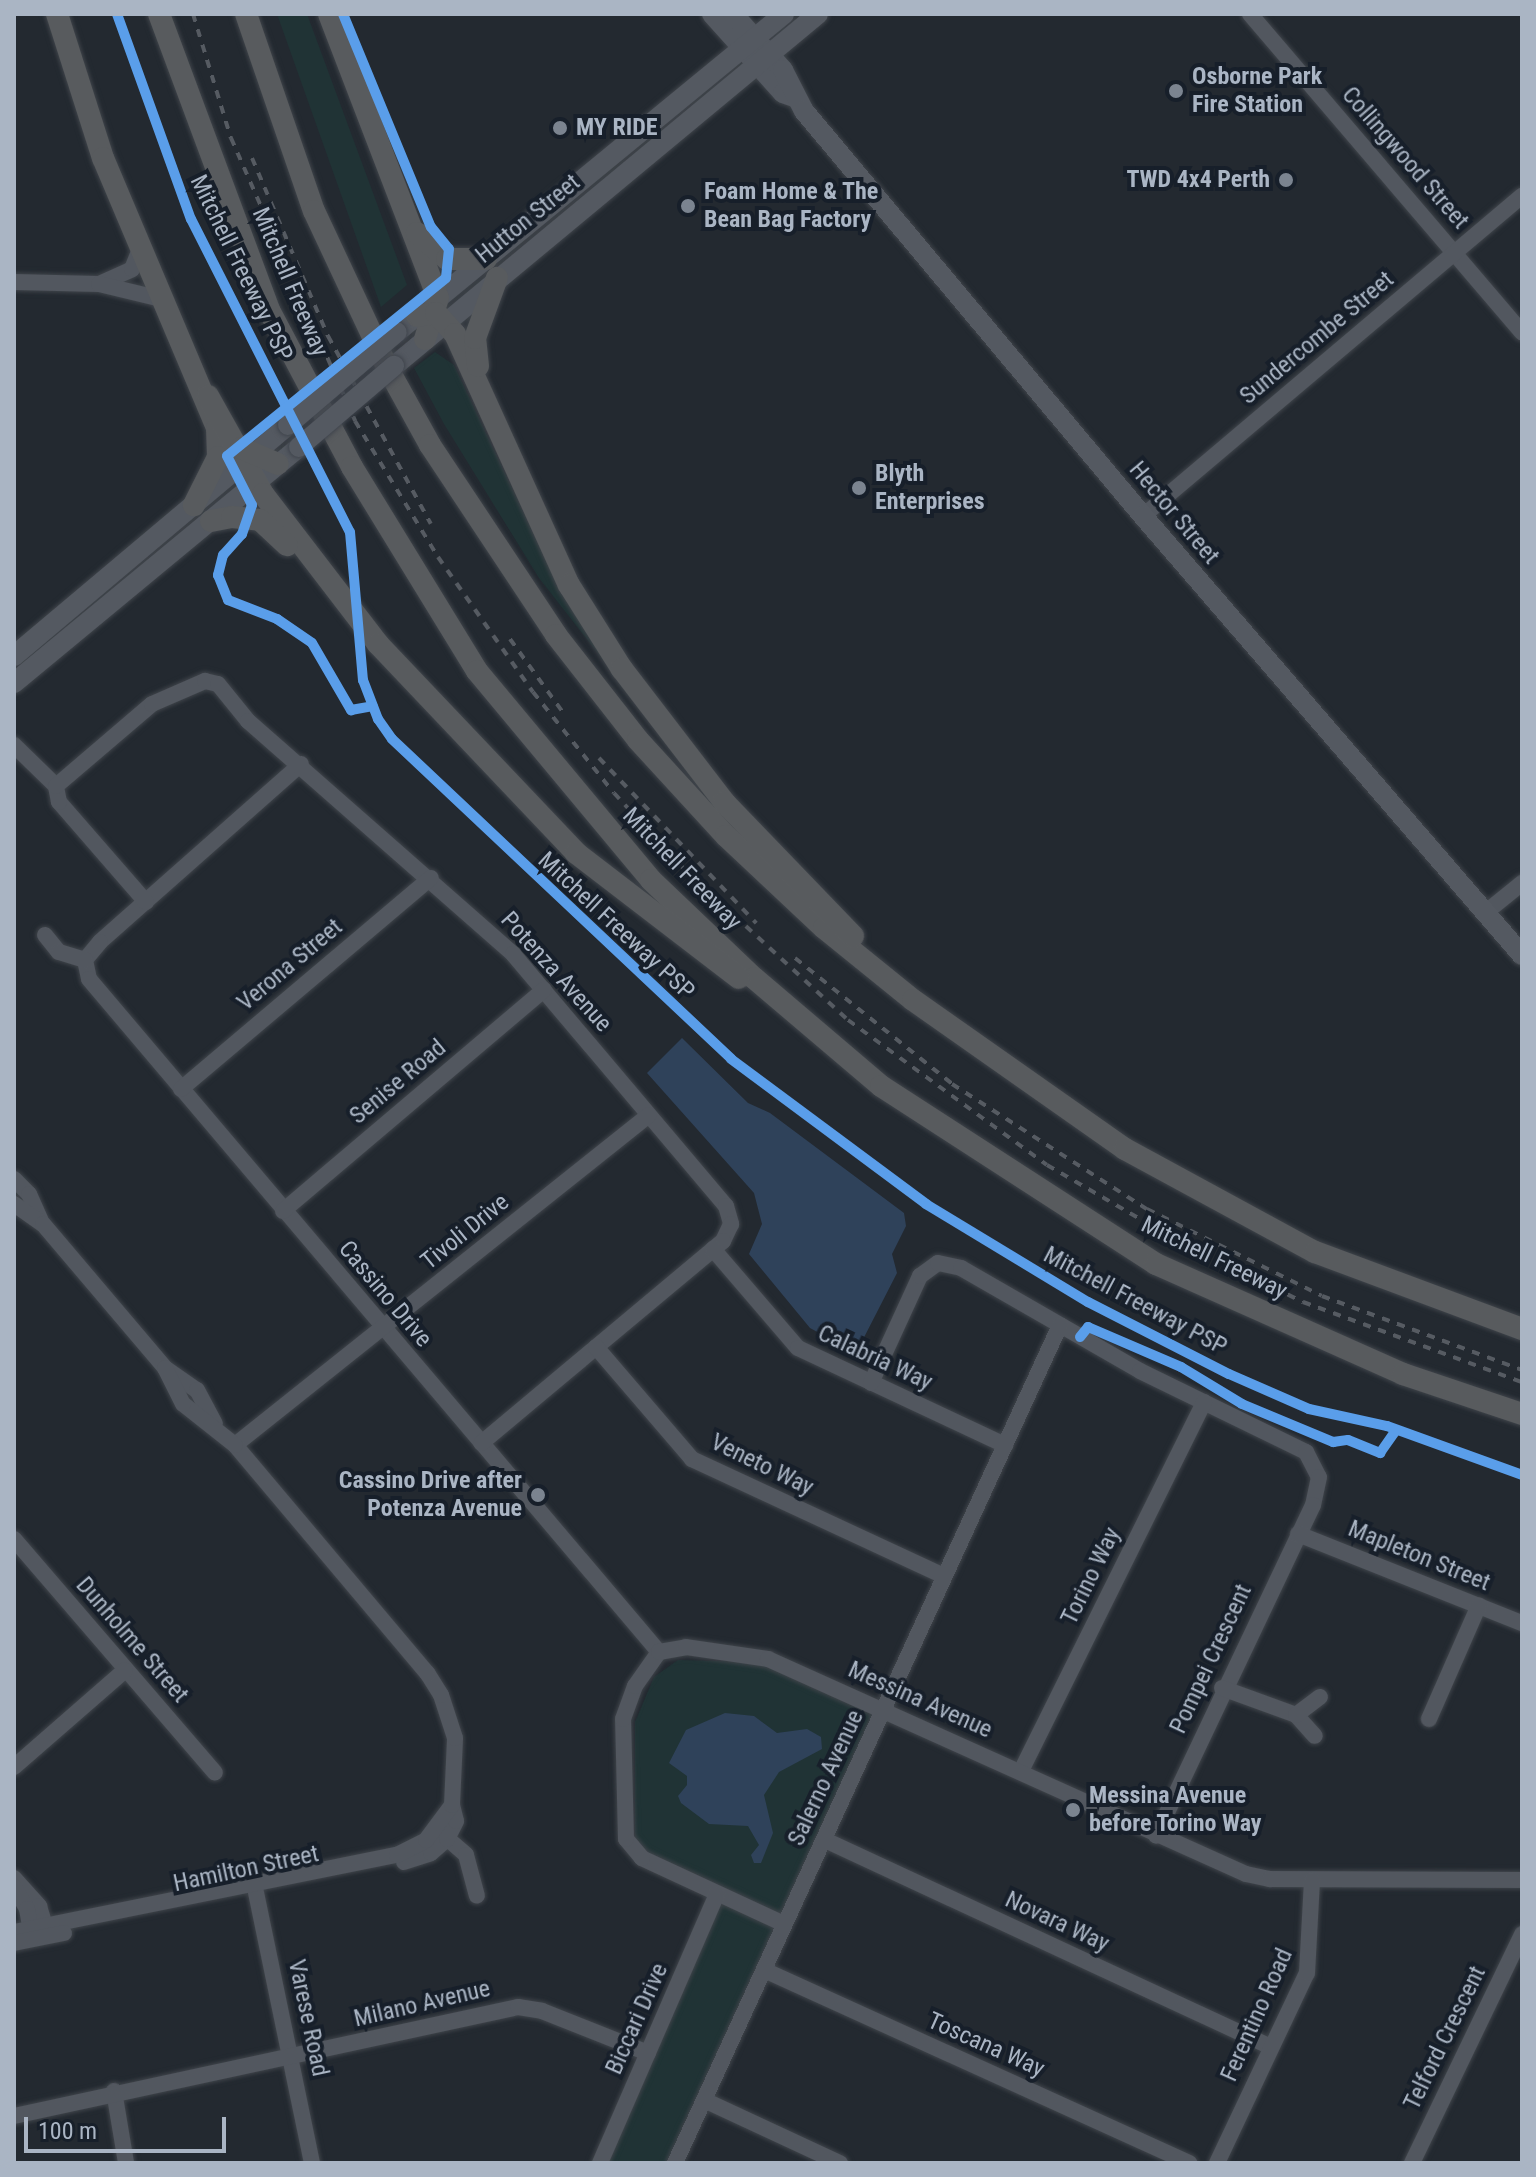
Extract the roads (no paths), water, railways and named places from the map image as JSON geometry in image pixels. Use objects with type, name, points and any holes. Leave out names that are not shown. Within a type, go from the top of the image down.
[{"type":"highway","points":[[57,14],[103,158],[161,299],[208,396],[220,444],[194,505]]},
{"type":"highway","name":"Mitchell Freeway","points":[[159,14],[269,310],[427,596],[477,671],[570,788],[651,880],[812,1029],[881,1086],[1156,1264],[1403,1374],[1522,1414]]},
{"type":"highway","name":"Mitchell Freeway","points":[[246,14],[309,197],[349,290],[430,445],[488,538],[629,728],[697,806],[792,900],[913,1000],[1052,1100],[1204,1195],[1315,1252],[1522,1329]]},
{"type":"highway","points":[[329,14],[440,310],[482,387],[569,585],[622,669],[724,802],[913,1000]]},
{"type":"highway","points":[[406,220],[447,259],[491,269],[475,338],[482,387]]},
{"type":"highway","points":[[425,339],[440,310]]},
{"type":"highway","points":[[208,396],[257,455],[258,481],[310,561],[378,644],[576,853],[680,937],[812,1029]]},
{"type":"highway","points":[[211,521],[232,517],[260,520],[296,556],[310,561]]},
{"type":"main road","name":"Hutton Street","points":[[491,269],[682,98],[784,14]]},
{"type":"main road","name":"Hutton Street","points":[[14,656],[257,455],[397,332],[440,310],[730,90],[818,14]]},
{"type":"main road","name":"Hector Street","points":[[721,17],[794,86],[798,103],[1143,516],[1522,955]]},
{"type":"main road","points":[[682,98],[720,44],[721,17]]},
{"type":"main road","points":[[730,90],[749,85],[784,105],[798,103]]},
{"type":"main road","name":"Hutton Street","points":[[257,455],[299,447],[425,339]]},
{"type":"main road","points":[[14,683],[258,481]]},
{"type":"street","name":"Collingwood Street","points":[[1250,14],[1522,333]]},
{"type":"street","name":"Sundercombe Street","points":[[1143,516],[1522,196]]},
{"type":"street","points":[[99,284],[132,269],[140,249]]},
{"type":"street","points":[[14,282],[99,284],[161,299]]},
{"type":"street","name":"Potenza Avenue","points":[[56,786],[152,704],[205,681],[218,684],[248,721],[431,878],[513,954],[726,1206],[731,1224],[713,1249],[481,1443]]},
{"type":"street","points":[[14,745],[56,786],[59,802],[146,902]]},
{"type":"street","points":[[45,935],[59,952],[85,960],[301,764]]},
{"type":"street","name":"Verona Street","points":[[181,1089],[431,878]]},
{"type":"street","points":[[1485,913],[1522,883]]},
{"type":"street","name":"Cassino Drive","points":[[85,960],[89,979],[659,1652]]},
{"type":"street","name":"Senise Road","points":[[283,1211],[544,990]]},
{"type":"street","name":"Tivoli Drive","points":[[235,1445],[649,1115]]},
{"type":"street","name":"Hamilton Street","points":[[14,1179],[29,1194],[43,1224]]},
{"type":"street","name":"Hamilton Street","points":[[14,1204],[43,1224],[165,1368],[197,1390],[216,1426],[441,1695],[457,1759],[452,1805],[442,1834],[415,1849],[352,1868],[34,1932],[14,1943]]},
{"type":"street","name":"Calabria Way","points":[[713,1249],[798,1348],[1005,1445]]},
{"type":"street","name":"Pompei Crescent","points":[[871,1383],[920,1276],[938,1263],[961,1268],[1204,1402],[1306,1452],[1319,1477],[1313,1505],[1222,1688],[1156,1836]]},
{"type":"street","name":"Salerno Avenue","points":[[675,2163],[1060,1325]]},
{"type":"street","name":"Veneto Way","points":[[596,1347],[692,1459],[944,1576]]},
{"type":"street","name":"Torino Way","points":[[1021,1771],[1204,1402]]},
{"type":"street","name":"Mapleton Street","points":[[1298,1534],[1522,1623]]},
{"type":"street","name":"Dunholme Street","points":[[14,1539],[215,1773]]},
{"type":"street","points":[[1429,1719],[1479,1605]]},
{"type":"street","name":"Messina Avenue","points":[[659,1652],[686,1647],[742,1652],[884,1710],[1156,1836],[1246,1874],[1312,1880],[1522,1880]]},
{"type":"street","points":[[659,1652],[635,1686],[623,1719],[626,1839],[642,1858],[784,1924]]},
{"type":"street","points":[[14,1767],[125,1670]]},
{"type":"street","points":[[1222,1688],[1296,1715],[1315,1736]]},
{"type":"street","points":[[1296,1715],[1320,1697]]},
{"type":"street","points":[[442,1834],[466,1855],[477,1896]]},
{"type":"street","name":"Novara Way","points":[[825,1840],[1270,2047]]},
{"type":"street","points":[[14,1878],[35,1899],[34,1932]]},
{"type":"street","name":"Ferentino Road","points":[[1217,2163],[1307,1973],[1312,1880]]},
{"type":"street","points":[[14,1887],[34,1932]]},
{"type":"street","name":"Varese Road","points":[[256,1888],[293,2057],[312,2163]]},
{"type":"street","name":"Biccari Drive","points":[[600,2163],[717,1894]]},
{"type":"street","name":"Telford Crescent","points":[[1412,2163],[1522,1934]]},
{"type":"street","name":"Toscana Way","points":[[764,1970],[1189,2163]]},
{"type":"street","name":"Milano Avenue","points":[[14,2116],[114,2091],[293,2057],[518,2007],[542,2011],[648,2053]]},
{"type":"street","points":[[114,2091],[126,2163]]},
{"type":"street","points":[[704,2100],[840,2163]]},
{"type":"water","points":[[682,1038],[748,1103],[770,1113],[904,1213],[906,1226],[892,1254],[897,1273],[856,1353],[810,1328],[749,1254],[762,1224],[754,1193],[647,1073]]},
{"type":"water","points":[[725,1713],[754,1716],[777,1733],[807,1729],[821,1737],[822,1749],[779,1772],[764,1795],[773,1833],[761,1863],[754,1863],[751,1855],[759,1845],[748,1826],[709,1824],[681,1803],[678,1796],[687,1785],[687,1776],[669,1763],[686,1730]]},
{"type":"railway","points":[[193,14],[231,138],[355,421],[438,557],[533,692],[614,793],[687,872],[848,1020],[1047,1165],[1159,1230],[1303,1302],[1522,1382]]},
{"type":"railway","points":[[252,158],[328,336],[431,524]]},
{"type":"railway","points":[[510,639],[562,711]]},
{"type":"railway","points":[[599,758],[756,923]]},
{"type":"railway","points":[[795,958],[952,1084],[1147,1209],[1322,1296],[1522,1370]]},
{"type":"place","name":"Osborne Park Fire Station","points":[[1176,91]]},
{"type":"place","name":"MY RIDE","points":[[560,128]]},
{"type":"place","name":"TWD 4x4 Perth","points":[[1286,180]]},
{"type":"place","name":"Foam Home & The Bean Bag Factory","points":[[688,206]]},
{"type":"place","name":"Blyth Enterprises","points":[[859,488]]},
{"type":"place","name":"Cassino Drive after Potenza Avenue","points":[[538,1495]]},
{"type":"place","name":"Messina Avenue before Torino Way","points":[[1073,1810]]}]
